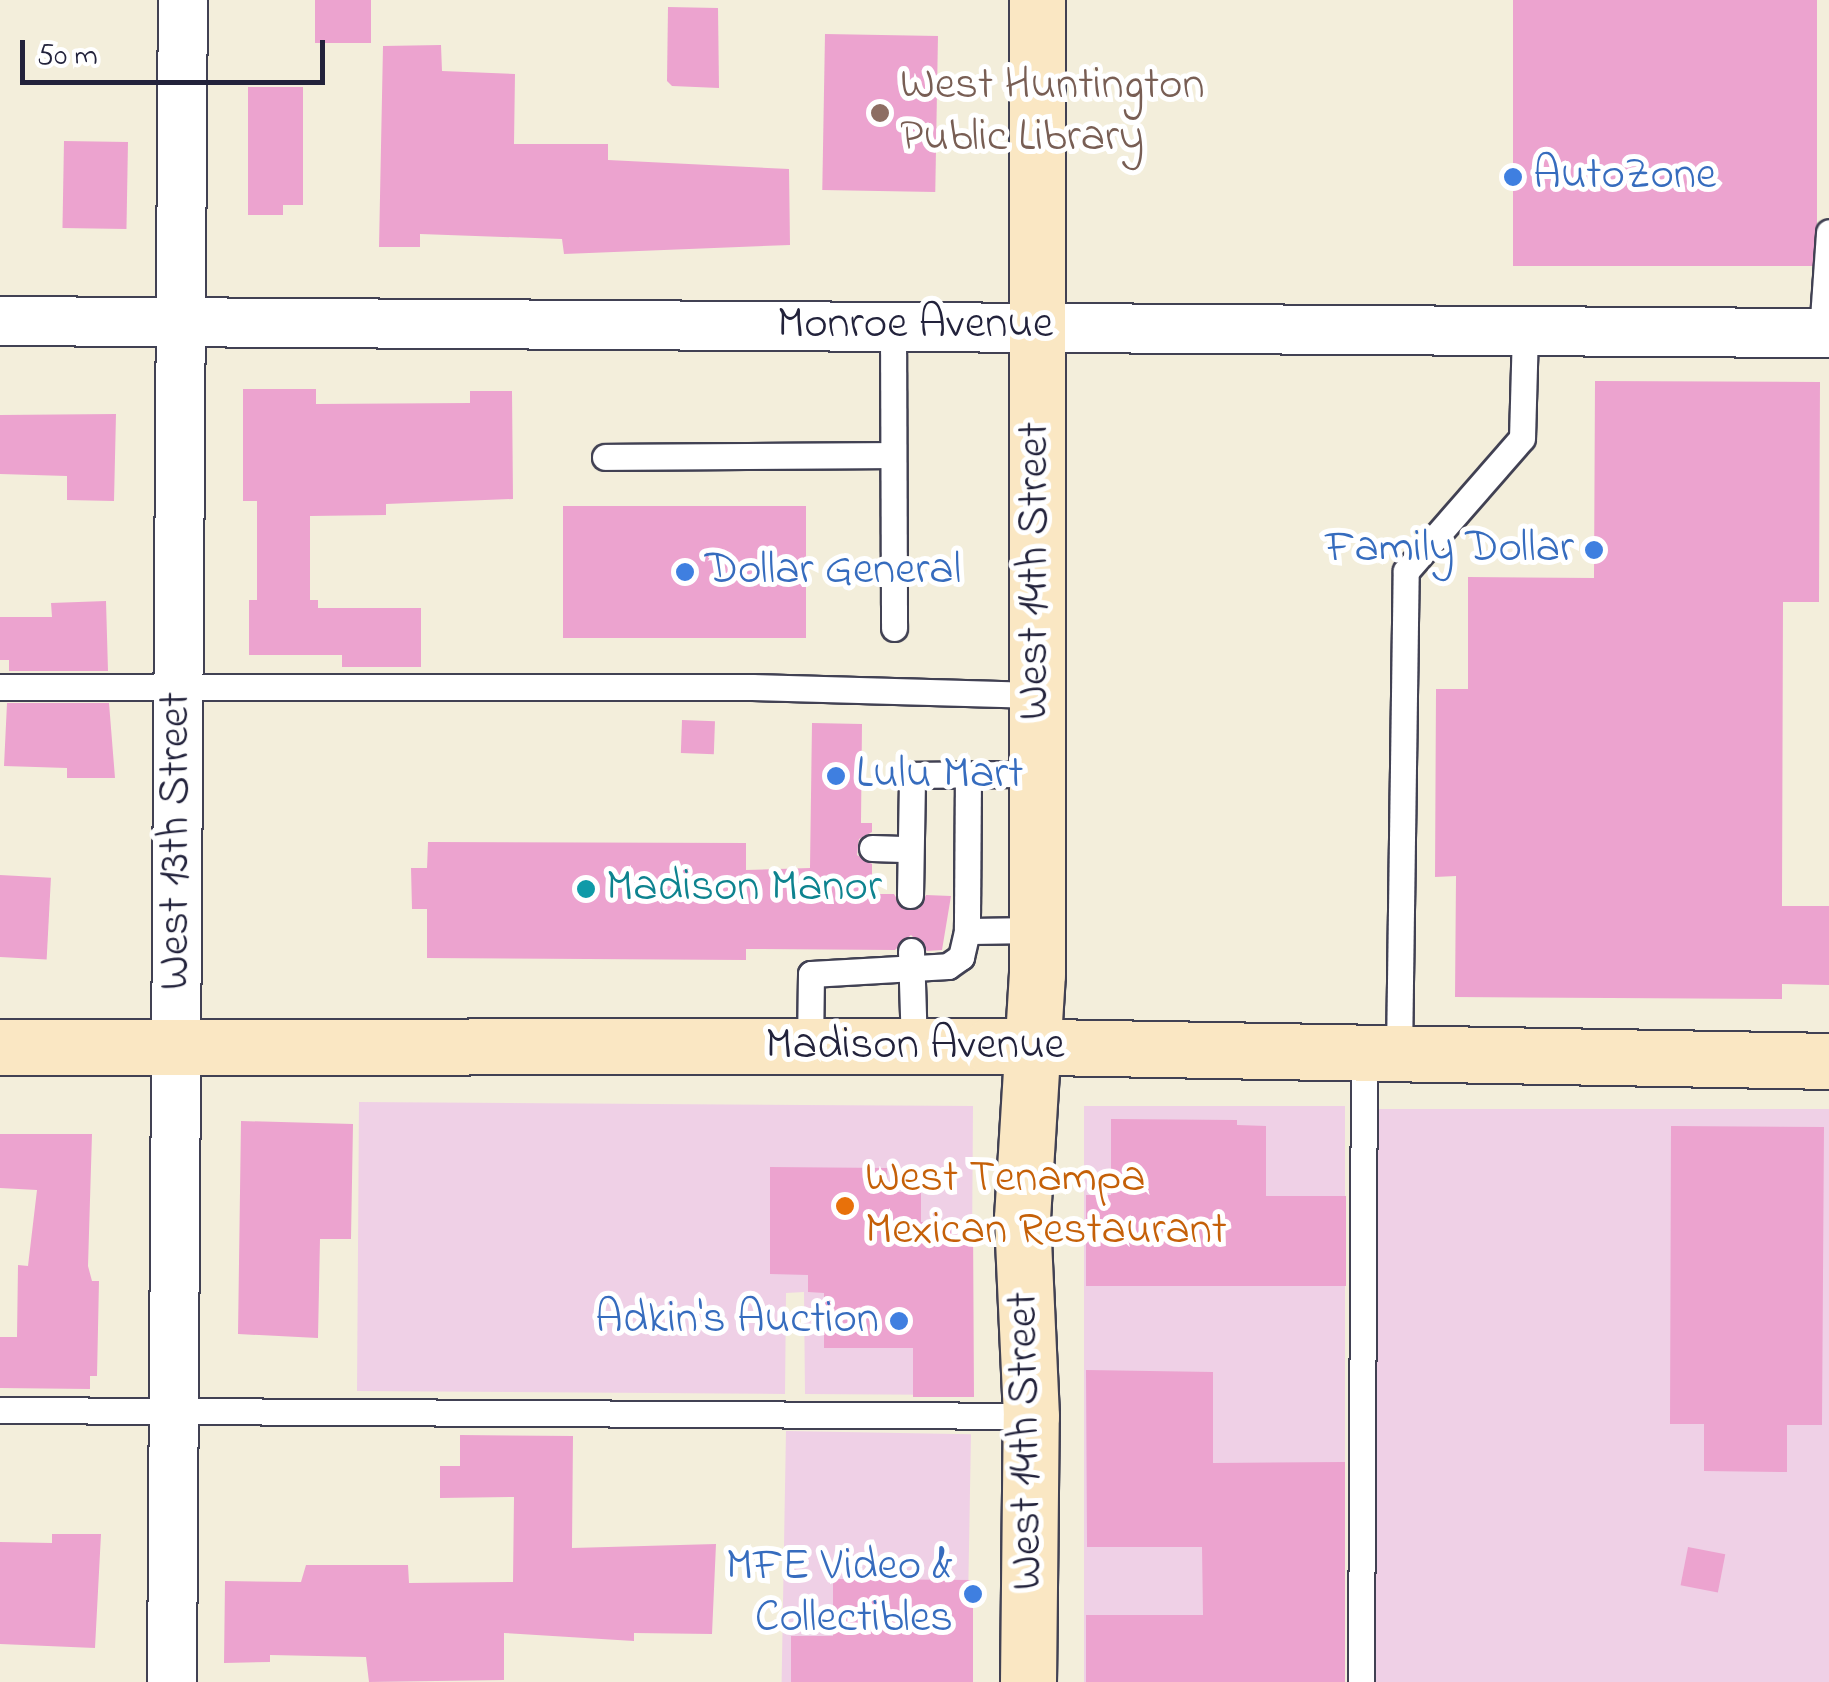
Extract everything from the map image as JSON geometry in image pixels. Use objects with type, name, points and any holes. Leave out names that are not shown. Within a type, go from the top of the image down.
[{"type":"street","name":"West 13th Street","points":[[172,1682],[182,0]]},
{"type":"street","name":"West 14th Street","points":[[1028,1682],[1031,1416],[1022,1218],[1036,930],[1037,0]]},
{"type":"street","name":"Monroe Avenue","points":[[0,321],[1826,333]]},
{"type":"street","name":"Madison Avenue","points":[[0,1047],[914,1046],[1829,1061]]},
{"type":"lane","points":[[1826,333],[1829,232]]},
{"type":"lane","points":[[893,326],[889,455],[894,628]]},
{"type":"lane","points":[[1360,1682],[1381,1053],[1406,572],[1522,438],[1525,331]]},
{"type":"lane","points":[[606,458],[889,455]]},
{"type":"lane","points":[[0,687],[752,687],[1036,695]]},
{"type":"lane","points":[[910,894],[912,775],[1037,774]]},
{"type":"lane","points":[[810,1046],[812,974],[841,961],[911,960],[948,966],[961,956],[967,931],[968,775]]},
{"type":"lane","points":[[872,848],[910,849]]},
{"type":"lane","points":[[967,931],[1036,930]]},
{"type":"lane","points":[[911,960],[914,1046]]},
{"type":"lane","points":[[0,1410],[175,1416],[780,1410],[1031,1416]]},
{"type":"shaded area","points":[[359,1102],[973,1106],[971,1395],[805,1394],[804,1292],[786,1293],[785,1394],[357,1391]]},
{"type":"shaded area","points":[[1084,1106],[1345,1106],[1345,1682],[1084,1682]]},
{"type":"shaded area","points":[[1373,1109],[1829,1109],[1829,1682],[1373,1682]]},
{"type":"shaded area","points":[[786,1431],[971,1434],[967,1682],[782,1682]]},
{"type":"building","points":[[315,0],[371,0],[371,43],[315,43]]},
{"type":"building","points":[[1513,0],[1817,0],[1817,266],[1513,266]]},
{"type":"building","points":[[668,7],[718,8],[719,88],[672,86],[667,81]]},
{"type":"building","name":"West Huntington Public Library","points":[[825,34],[938,36],[935,192],[822,190]]},
{"type":"building","points":[[441,45],[442,71],[515,74],[514,144],[608,144],[608,160],[789,169],[790,245],[564,254],[562,239],[420,234],[420,247],[379,247],[383,46]]},
{"type":"building","points":[[248,87],[303,87],[303,205],[283,205],[283,215],[248,215]]},
{"type":"building","points":[[64,141],[128,142],[126,229],[62,228]]},
{"type":"building","points":[[1595,381],[1820,382],[1819,602],[1783,602],[1782,906],[1829,906],[1829,985],[1782,984],[1782,999],[1455,997],[1456,876],[1435,877],[1436,689],[1468,689],[1468,577],[1594,578]]},
{"type":"building","points":[[243,389],[316,389],[316,404],[470,403],[470,391],[512,391],[513,499],[386,504],[386,515],[310,516],[310,600],[318,600],[318,608],[421,608],[421,667],[342,667],[342,655],[249,655],[249,600],[257,600],[257,501],[243,501]]},
{"type":"building","points":[[116,414],[114,501],[67,500],[67,476],[0,474],[0,415]]},
{"type":"building","name":"Dollar General","points":[[563,506],[806,506],[806,638],[563,638]]},
{"type":"building","points":[[106,601],[108,671],[9,671],[9,660],[0,660],[0,617],[52,617],[51,603]]},
{"type":"building","points":[[7,703],[109,703],[115,778],[67,778],[67,768],[4,766]]},
{"type":"building","points":[[682,720],[715,721],[714,754],[681,753]]},
{"type":"building","name":"Madison Manor","points":[[812,723],[862,724],[861,823],[872,823],[872,832],[859,839],[857,855],[872,864],[872,894],[894,894],[903,909],[919,909],[926,895],[951,896],[942,950],[927,951],[911,935],[895,950],[746,949],[746,960],[427,958],[427,909],[412,909],[411,868],[427,868],[428,842],[746,843],[746,870],[810,868]]},
{"type":"building","points":[[0,875],[51,878],[47,960],[0,957]]},
{"type":"building","points":[[1111,1119],[1237,1120],[1237,1125],[1266,1126],[1266,1196],[1346,1196],[1346,1286],[1086,1286],[1086,1195],[1111,1195]]},
{"type":"building","points":[[241,1121],[353,1124],[351,1239],[320,1239],[318,1338],[238,1334]]},
{"type":"building","points":[[1671,1126],[1824,1127],[1822,1425],[1787,1425],[1787,1472],[1704,1471],[1704,1424],[1670,1424]]},
{"type":"building","points":[[0,1134],[92,1134],[88,1266],[92,1281],[99,1281],[97,1376],[90,1376],[90,1389],[0,1388],[0,1337],[17,1337],[18,1265],[28,1266],[37,1190],[0,1188]]},
{"type":"building","points":[[770,1167],[887,1168],[888,1192],[921,1192],[921,1222],[973,1222],[974,1397],[913,1397],[913,1348],[824,1348],[824,1293],[808,1292],[808,1275],[770,1274]]},
{"type":"building","points":[[1086,1370],[1213,1372],[1213,1463],[1345,1462],[1345,1682],[1086,1682],[1086,1615],[1203,1615],[1202,1547],[1087,1547]]},
{"type":"building","points":[[460,1435],[573,1436],[572,1548],[716,1544],[712,1634],[634,1633],[634,1641],[504,1633],[504,1680],[369,1682],[366,1657],[270,1655],[270,1662],[224,1663],[225,1581],[301,1582],[306,1565],[408,1565],[409,1583],[513,1582],[514,1497],[440,1498],[440,1466],[460,1466]]},
{"type":"building","points":[[52,1534],[101,1534],[95,1648],[0,1644],[0,1542],[52,1543]]},
{"type":"building","points":[[1688,1547],[1725,1554],[1718,1593],[1681,1585]]},
{"type":"building","points":[[833,1579],[973,1580],[973,1682],[791,1682],[791,1636],[833,1636]]},
{"type":"place","name":"West Huntington Public Library","points":[[880,113]]},
{"type":"place","name":"AutoZone","points":[[1513,177]]},
{"type":"place","name":"Family Dollar","points":[[1594,550]]},
{"type":"place","name":"Dollar General","points":[[685,572]]},
{"type":"place","name":"Lulu Mart","points":[[836,776]]},
{"type":"place","name":"Madison Manor","points":[[586,889]]},
{"type":"place","name":"West Tenampa Mexican Restaurant","points":[[845,1206]]},
{"type":"place","name":"Adkin's Auction","points":[[899,1321]]},
{"type":"place","name":"MFE Video & Collectibles","points":[[973,1594]]}]
